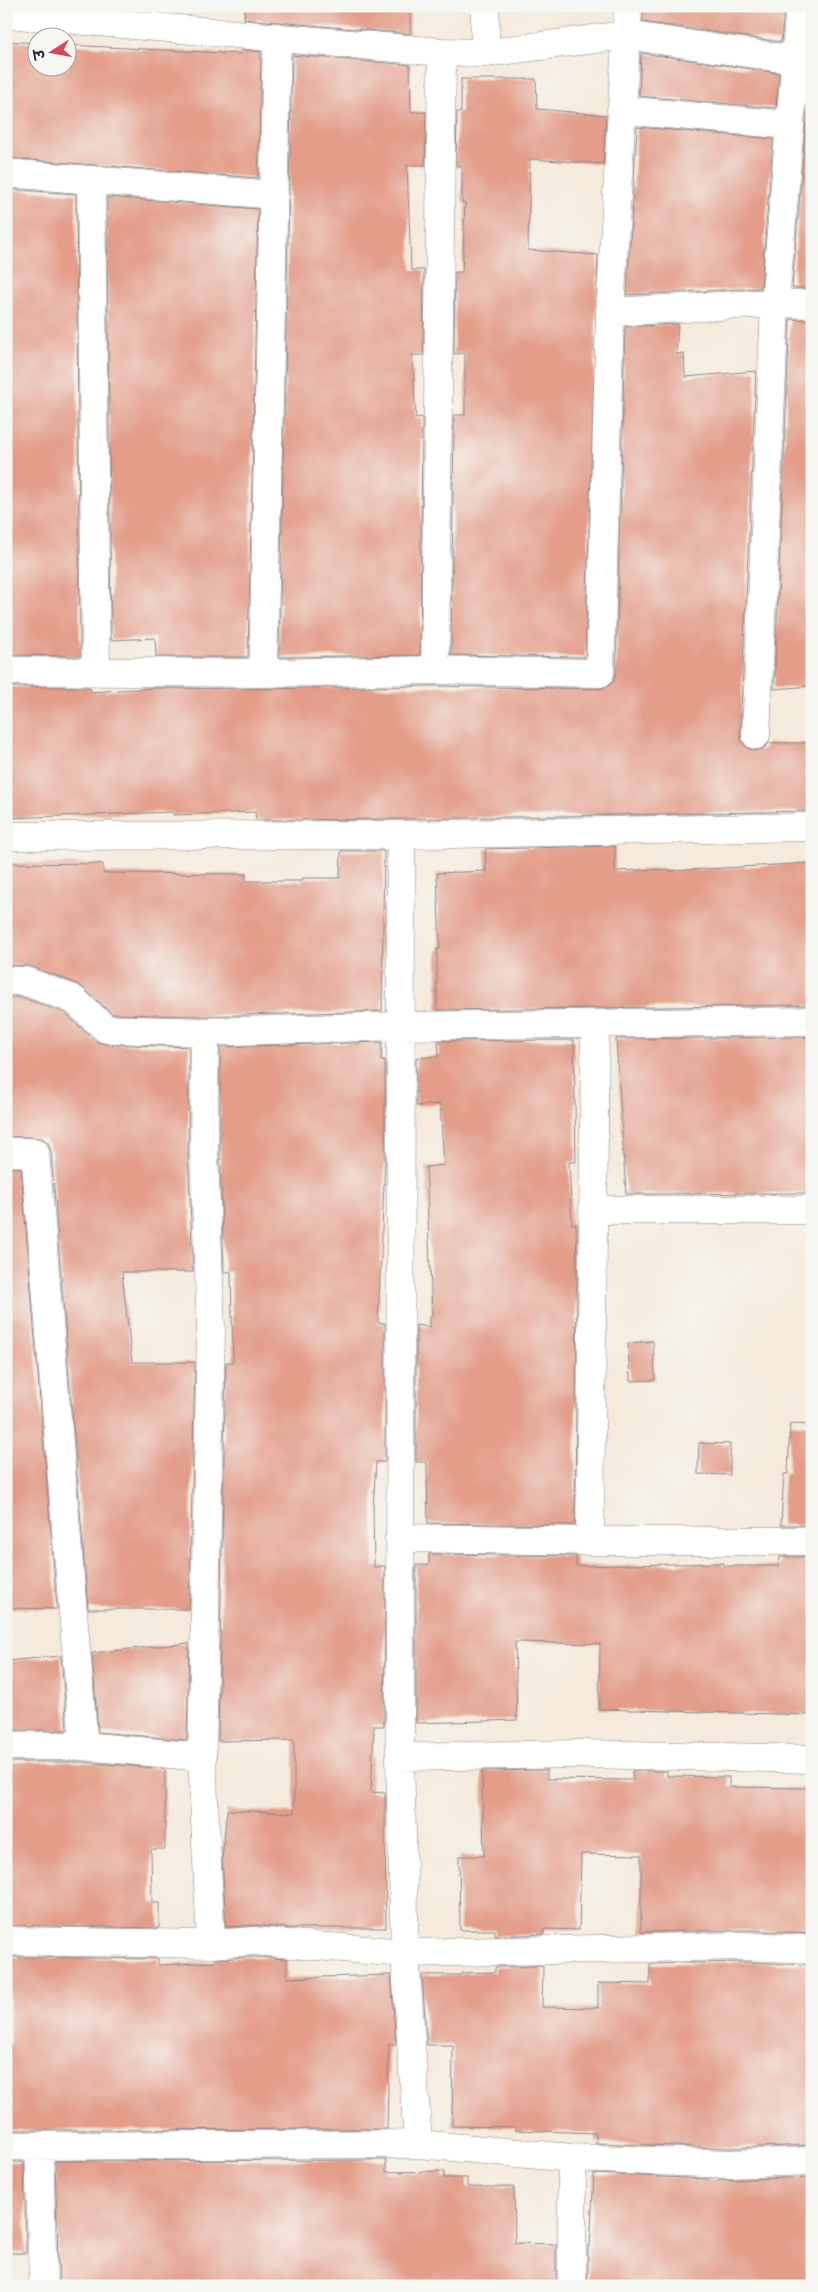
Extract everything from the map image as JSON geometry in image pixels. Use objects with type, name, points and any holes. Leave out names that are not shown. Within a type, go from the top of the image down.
[{"type":"street","points":[[485,6],[485,53]]},
{"type":"street","points":[[6,671],[263,673],[435,670],[600,673],[610,312],[628,6]]},
{"type":"street","points":[[756,735],[775,303],[790,125],[804,60],[800,6]]},
{"type":"street","points":[[6,14],[442,52],[485,53],[625,35],[804,60]]},
{"type":"street","points":[[263,673],[277,37]]},
{"type":"street","points":[[435,670],[442,52]]},
{"type":"street","points":[[621,110],[790,125]]},
{"type":"street","points":[[6,173],[274,195]]},
{"type":"street","points":[[91,180],[96,672]]},
{"type":"street","points":[[610,312],[775,303],[812,304]]},
{"type":"street","points":[[6,836],[401,835],[812,827]]},
{"type":"street","points":[[401,835],[400,1758],[404,1953],[418,2144]]},
{"type":"street","points":[[6,981],[24,981],[73,999],[106,1029],[205,1032],[402,1026],[812,1021]]},
{"type":"street","points":[[590,1541],[595,1025]]},
{"type":"street","points":[[205,1032],[204,1154],[211,1330],[202,1757],[211,1944]]},
{"type":"street","points":[[6,1152],[35,1152],[84,1746]]},
{"type":"street","points":[[593,1210],[812,1210]]},
{"type":"street","points":[[399,1538],[590,1541],[812,1541]]},
{"type":"street","points":[[6,1746],[84,1746],[202,1757]]},
{"type":"street","points":[[400,1758],[584,1754],[812,1759]]},
{"type":"street","points":[[6,1941],[211,1944],[254,1941],[404,1953],[724,1946],[812,1949]]},
{"type":"street","points":[[6,2146],[418,2144],[572,2158],[730,2164],[812,2161]]},
{"type":"street","points":[[39,2146],[43,2286]]},
{"type":"street","points":[[572,2158],[572,2286]]},
{"type":"building","points":[[245,6],[410,6],[410,34],[244,19]]},
{"type":"building","points":[[644,6],[784,6],[781,42],[643,22]]},
{"type":"building","points":[[6,41],[28,42],[28,78],[78,78],[78,46],[241,54],[242,50],[261,52],[258,178],[6,158]]},
{"type":"building","points":[[641,53],[779,73],[776,108],[639,96]]},
{"type":"building","points":[[292,55],[410,65],[411,112],[426,112],[425,165],[407,165],[411,267],[412,270],[424,270],[423,355],[412,355],[416,418],[422,417],[420,655],[279,657]]},
{"type":"building","points":[[810,76],[812,76],[812,288],[792,288]]},
{"type":"building","points":[[461,79],[536,79],[537,109],[606,115],[603,164],[530,159],[528,250],[598,255],[585,657],[451,655],[454,415],[465,415],[465,353],[454,354],[455,272],[462,272],[465,203],[462,203],[462,166],[456,166],[457,112],[461,112]]},
{"type":"building","points":[[637,127],[773,139],[761,288],[627,295]]},
{"type":"building","points":[[6,189],[76,194],[80,656],[6,655]]},
{"type":"building","points":[[107,197],[258,209],[248,657],[156,657],[155,638],[111,640]]},
{"type":"building","points":[[790,319],[812,320],[812,686],[774,689]]},
{"type":"building","points":[[678,324],[676,354],[684,353],[685,377],[756,371],[740,735],[742,742],[747,748],[755,751],[763,749],[769,743],[812,743],[812,811],[256,820],[255,812],[173,815],[173,812],[6,818],[6,687],[90,687],[91,692],[152,688],[263,689],[435,686],[600,689],[608,686],[614,681],[616,673],[625,327]]},
{"type":"building","points":[[615,846],[615,871],[669,869],[670,871],[812,863],[812,1005],[437,1010],[437,949],[440,949],[437,873],[486,871],[485,849]]},
{"type":"building","points":[[341,851],[384,851],[382,1011],[205,1016],[112,1014],[78,984],[29,966],[6,965],[6,863],[103,864],[103,873],[246,874],[246,881],[302,881],[303,878],[340,878]]},
{"type":"building","points":[[6,997],[21,997],[65,1013],[95,1041],[105,1044],[189,1047],[188,1154],[193,1272],[122,1272],[132,1362],[195,1362],[189,1609],[88,1609],[51,1151],[48,1143],[42,1138],[6,1136]]},
{"type":"building","points":[[812,1037],[812,1193],[626,1194],[616,1039]]},
{"type":"building","points":[[574,1040],[576,1162],[569,1162],[572,1224],[576,1224],[577,1270],[575,1525],[428,1523],[427,1462],[416,1462],[416,1325],[430,1327],[430,1316],[432,1316],[426,1167],[444,1165],[440,1104],[416,1106],[416,1058],[439,1056],[438,1041]]},
{"type":"building","points":[[382,1042],[381,1060],[385,1060],[385,1161],[378,1323],[385,1323],[385,1462],[376,1462],[373,1509],[374,1567],[385,1566],[384,1726],[374,1726],[371,1792],[385,1793],[386,1928],[286,1928],[255,1925],[226,1927],[222,1858],[227,1810],[294,1813],[294,1740],[218,1741],[226,1362],[233,1362],[231,1272],[224,1272],[220,1154],[220,1047]]},
{"type":"building","points":[[6,1168],[21,1168],[57,1609],[6,1608]]},
{"type":"building","points":[[653,1341],[655,1380],[630,1381],[628,1343]]},
{"type":"building","points":[[790,1424],[812,1425],[810,1525],[781,1525],[784,1474],[788,1474]]},
{"type":"building","points":[[699,1443],[730,1444],[730,1475],[698,1474]]},
{"type":"building","points":[[429,1554],[576,1556],[576,1566],[723,1563],[723,1566],[779,1566],[780,1557],[809,1557],[808,1575],[812,1575],[812,1715],[599,1709],[600,1644],[515,1642],[517,1720],[416,1723],[416,1565],[429,1565]]},
{"type":"building","points":[[189,1643],[187,1740],[98,1732],[92,1653]]},
{"type":"building","points":[[61,1656],[67,1730],[6,1730],[6,1661]]},
{"type":"building","points":[[6,1762],[83,1762],[165,1769],[165,1849],[151,1849],[152,1903],[159,1903],[159,1928],[6,1925]]},
{"type":"building","points":[[547,1770],[547,1779],[633,1780],[632,1771],[667,1771],[667,1776],[729,1777],[729,1787],[812,1788],[812,1933],[743,1930],[641,1932],[641,1855],[581,1854],[579,1930],[544,1929],[544,1934],[495,1936],[495,1930],[460,1930],[459,1856],[484,1856],[482,1771]]},
{"type":"building","points":[[9,1957],[158,1959],[158,1965],[215,1962],[215,1959],[254,1957],[287,1959],[287,1978],[391,1975],[396,2044],[389,2044],[387,2129],[6,2130],[6,2054],[10,2054]]},
{"type":"building","points":[[743,1962],[812,1965],[812,2145],[730,2148],[596,2143],[596,2133],[515,2130],[515,2127],[452,2126],[453,2045],[427,2045],[422,1975],[461,1975],[461,1973],[495,1972],[495,1967],[543,1966],[542,2007],[598,2008],[598,1983],[650,1984],[650,1964]]},
{"type":"building","points":[[386,2160],[386,2172],[444,2171],[444,2178],[467,2178],[467,2187],[514,2187],[515,2243],[556,2244],[556,2286],[59,2286],[55,2161]]},
{"type":"building","points":[[6,2162],[24,2162],[26,2253],[6,2253]]},
{"type":"building","points":[[594,2174],[729,2180],[812,2177],[812,2286],[588,2286],[588,2246],[590,2246]]}]
